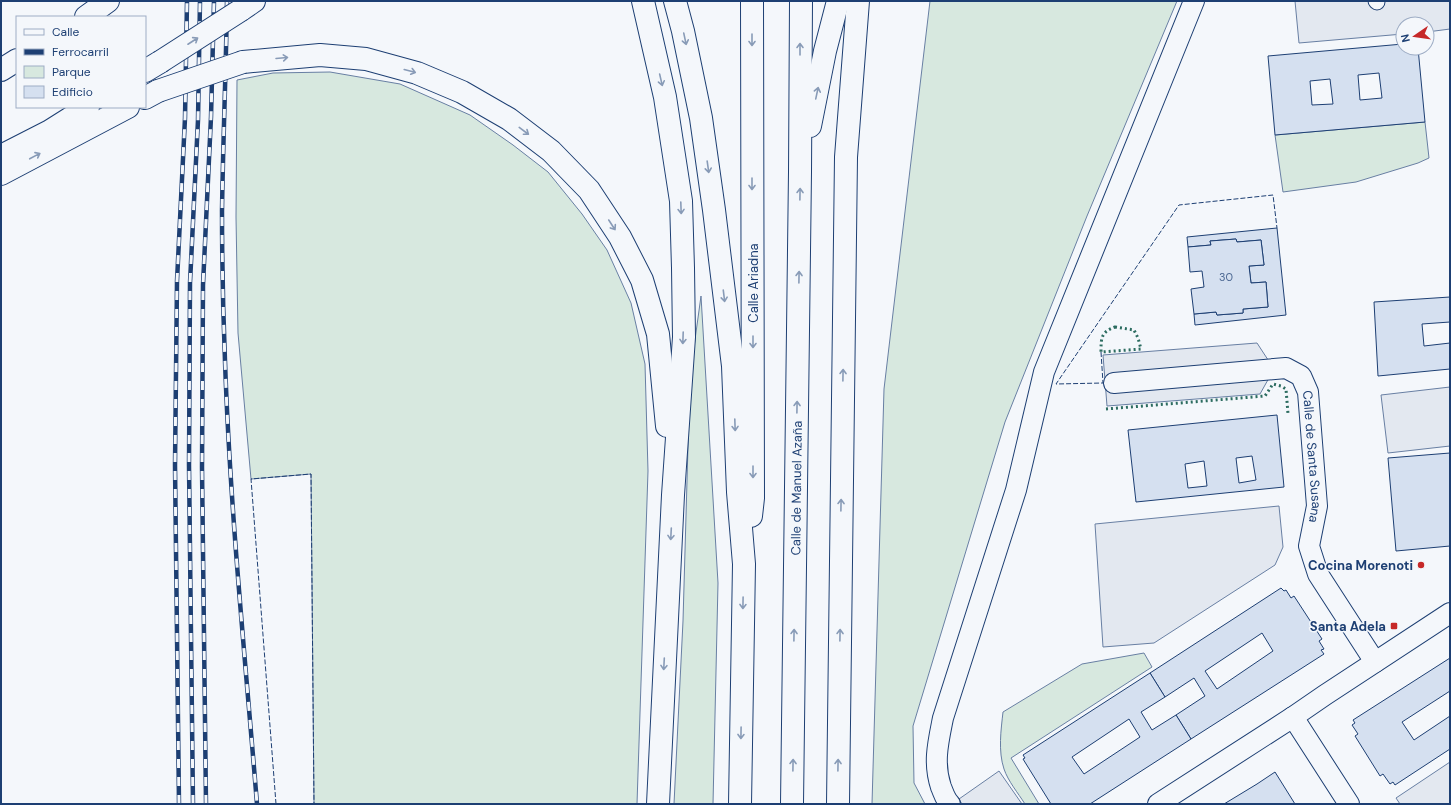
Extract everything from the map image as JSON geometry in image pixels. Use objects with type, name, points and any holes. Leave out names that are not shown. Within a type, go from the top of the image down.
[{"type":"highway","points":[[87,16],[108,1]]},
{"type":"highway","points":[[643,1],[665,97],[681,201],[684,337],[673,495],[658,804]]},
{"type":"highway","points":[[675,1],[683,31],[701,118],[733,366],[738,492],[744,564],[740,804]]},
{"type":"highway","name":"Calle Ariadna","points":[[744,564],[753,498],[752,1]]},
{"type":"highway","points":[[800,172],[801,1]]},
{"type":"highway","points":[[800,172],[825,51],[838,1]]},
{"type":"highway","points":[[838,804],[846,157],[858,1]]},
{"type":"highway","points":[[152,67],[247,6]]},
{"type":"highway","points":[[152,94],[243,62],[320,55],[366,59],[417,73],[462,92],[502,115],[551,151],[589,190],[620,237],[642,280],[658,334],[673,495]]},
{"type":"highway","points":[[1,70],[16,61]]},
{"type":"highway","points":[[1,156],[50,131],[86,108]]},
{"type":"highway","points":[[1,174],[126,108]]},
{"type":"highway","name":"Calle de Manuel Azaña","points":[[792,804],[800,172]]},
{"type":"street","points":[[950,804],[946,800],[937,776],[936,750],[943,718],[1016,490],[1044,372],[1194,1]]},
{"type":"street","name":"Calle de Santa Susana","points":[[1114,383],[1286,368],[1301,376],[1308,392],[1318,506],[1309,546],[1318,574],[1375,662]]},
{"type":"street","points":[[1158,804],[1450,613]]},
{"type":"street","points":[[1293,717],[1349,804]]},
{"type":"green space","points":[[930,1],[1177,1],[1087,216],[1005,422],[913,726],[914,783],[925,804],[872,804],[884,389]]},
{"type":"green space","points":[[330,72],[400,84],[470,115],[513,145],[548,172],[582,214],[607,250],[631,303],[645,364],[648,471],[637,804],[314,804],[311,474],[251,479],[238,333],[236,217],[237,80],[273,73]]},
{"type":"green space","points":[[1425,122],[1429,158],[1418,163],[1356,182],[1283,192],[1275,135]]},
{"type":"green space","points":[[701,296],[718,583],[713,804],[674,804],[683,621],[690,376]]},
{"type":"green space","points":[[1144,653],[1152,667],[1011,758],[1039,804],[1025,804],[1008,778],[1002,762],[1000,740],[1003,712],[1082,664]]},
{"type":"shaded area","points":[[1295,1],[1450,1],[1450,29],[1435,31],[1435,16],[1395,16],[1395,35],[1299,43]]},
{"type":"shaded area","points":[[1257,343],[1274,369],[1260,394],[1107,406],[1103,355]]},
{"type":"shaded area","points":[[1450,387],[1450,446],[1388,453],[1381,395]]},
{"type":"shaded area","points":[[1279,506],[1283,547],[1275,565],[1154,643],[1103,647],[1095,524]]},
{"type":"shaded area","points":[[1450,762],[1450,804],[1400,804],[1396,798]]},
{"type":"shaded area","points":[[999,771],[1022,804],[962,804],[959,799]]},
{"type":"building","points":[[1395,45],[1395,56],[1419,56],[1425,122],[1275,135],[1268,56]],"holes":[[[1379,73],[1382,98],[1360,100],[1358,75]],[[1330,79],[1333,104],[1312,105],[1310,81]]]},
{"type":"building","points":[[1277,228],[1286,315],[1195,325],[1194,314],[1216,312],[1217,315],[1243,313],[1243,309],[1268,307],[1266,282],[1251,283],[1249,266],[1264,265],[1261,240],[1237,242],[1236,239],[1210,241],[1211,245],[1188,247],[1187,237]]},
{"type":"building","points":[[1236,239],[1237,242],[1261,240],[1264,265],[1249,266],[1251,283],[1266,282],[1268,307],[1243,309],[1243,313],[1217,315],[1216,312],[1194,314],[1191,289],[1204,287],[1202,271],[1190,272],[1188,247],[1211,245],[1210,241]]},
{"type":"building","points":[[1450,297],[1450,322],[1422,324],[1424,346],[1450,343],[1450,369],[1378,376],[1374,302]]},
{"type":"building","points":[[1277,415],[1284,487],[1136,502],[1128,430]],"holes":[[[1252,456],[1256,480],[1239,483],[1236,458]],[[1204,461],[1207,486],[1188,488],[1185,464]]]},
{"type":"building","points":[[1450,453],[1450,546],[1396,551],[1388,458]]},
{"type":"building","points":[[1281,588],[1284,591],[1286,590],[1291,598],[1294,596],[1322,639],[1319,641],[1324,649],[1321,650],[1324,654],[1191,739],[1176,715],[1205,696],[1194,678],[1165,697],[1150,673]],"holes":[[[1262,633],[1273,651],[1217,689],[1205,671]]]},
{"type":"building","points":[[1450,658],[1450,691],[1402,722],[1414,740],[1450,716],[1450,749],[1395,785],[1393,782],[1390,784],[1383,774],[1380,776],[1355,736],[1358,734],[1352,725],[1355,723],[1353,720]]},
{"type":"building","points":[[1150,673],[1165,697],[1141,712],[1152,730],[1176,715],[1191,739],[1090,804],[1051,804],[1023,759],[1025,758],[1023,755]],"holes":[[[1129,719],[1140,737],[1084,774],[1072,757]]]},
{"type":"building","points":[[1275,772],[1295,804],[1224,804],[1257,784]]},
{"type":"railway","points":[[179,804],[175,465],[177,281],[185,118],[187,1]]},
{"type":"railway","points":[[193,804],[189,465],[190,283],[198,120],[200,1]]},
{"type":"railway","points":[[206,804],[202,467],[203,285],[211,117],[214,1]]},
{"type":"railway","points":[[227,1],[222,211],[224,342],[230,472],[257,804]]},
{"type":"hedge","points":[[1115,327],[1134,330],[1141,349],[1101,352],[1101,343],[1104,333],[1115,327]]},
{"type":"hedge","points":[[1106,409],[1265,396],[1273,384],[1286,389],[1288,414]]},
{"type":"fence","points":[[1101,352],[1103,383],[1056,384],[1179,205],[1273,195],[1277,228]]},
{"type":"fence","points":[[276,804],[251,479],[311,474],[314,804]]},
{"type":"place","name":"Cocina Morenoti","points":[[1421,565]]},
{"type":"place","name":"Santa Adela","points":[[1394,626]]}]
